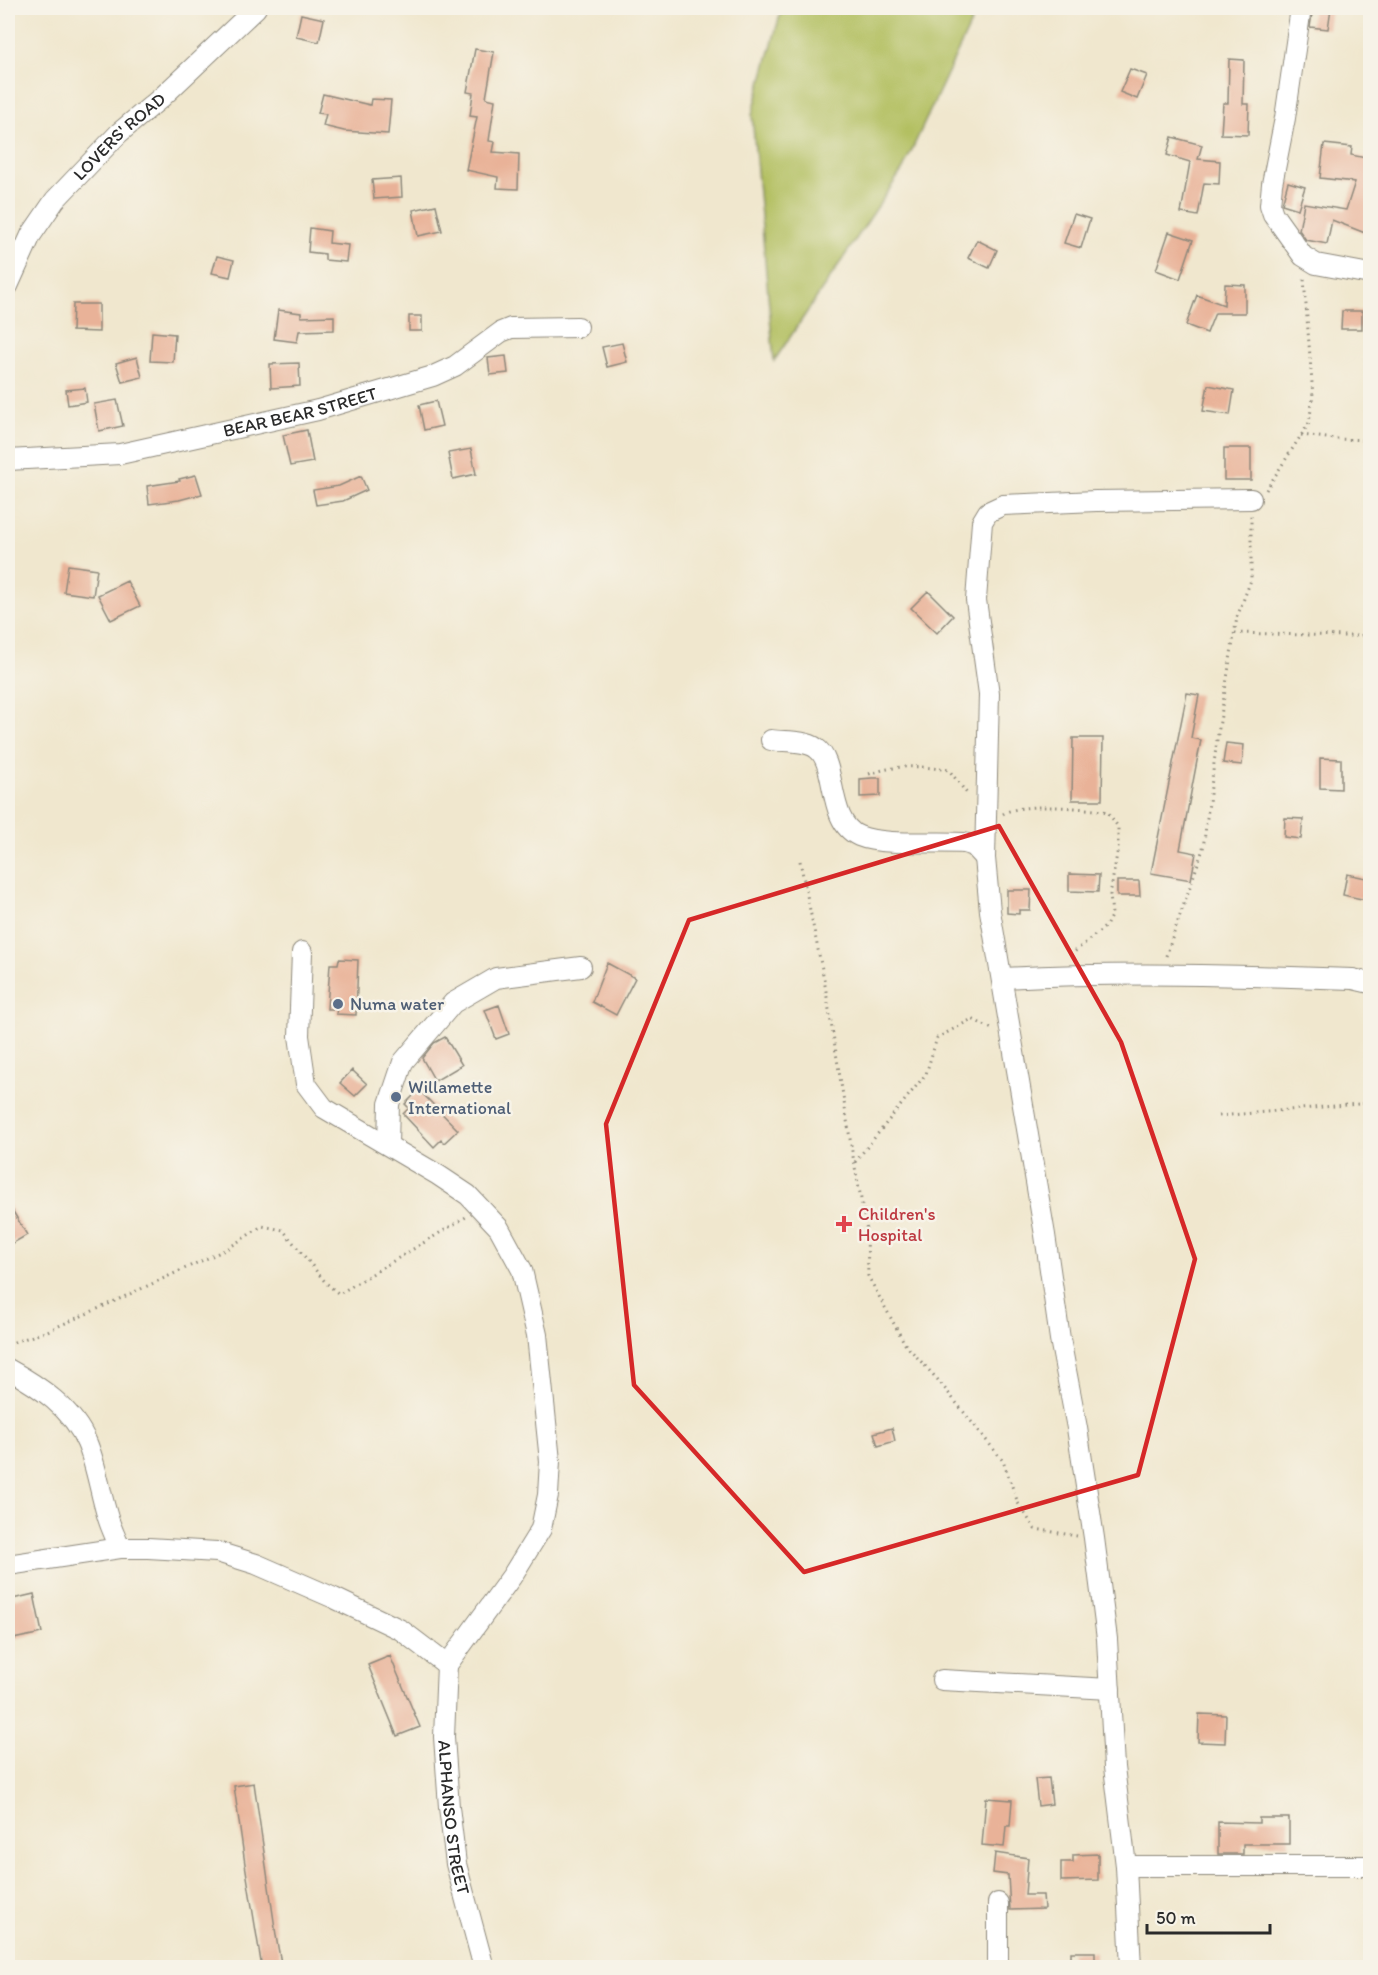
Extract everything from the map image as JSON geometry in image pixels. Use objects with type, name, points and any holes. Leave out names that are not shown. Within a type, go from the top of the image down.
[{"type":"street","name":"LOVERS' ROAD","points":[[8,286],[32,235],[55,200],[119,133],[162,97],[256,8]]},
{"type":"street","points":[[1301,8],[1270,205],[1273,214],[1303,256],[1316,264],[1371,274]]},
{"type":"street","name":"BEAR BEAR STREET","points":[[8,460],[120,454],[235,430],[318,410],[433,376],[454,366],[501,332],[511,328],[578,327]]},
{"type":"street","points":[[1131,1968],[1126,1866],[1114,1767],[1107,1639],[1094,1538],[1013,1038],[990,911],[986,858],[989,694],[976,600],[982,522],[988,512],[1003,505],[1251,499]]},
{"type":"street","points":[[771,740],[806,744],[817,748],[825,760],[835,802],[844,822],[852,832],[874,841],[964,843],[974,846],[986,858]]},
{"type":"street","points":[[8,1565],[120,1548],[217,1552],[256,1564],[401,1630],[447,1665],[512,1576],[541,1529],[548,1495],[550,1461],[537,1335],[522,1270],[499,1228],[468,1195],[438,1174],[324,1108],[306,1084],[299,1036],[302,952]]},
{"type":"street","points":[[388,1145],[388,1104],[403,1062],[453,1003],[496,978],[581,967]]},
{"type":"street","points":[[1003,978],[1160,975],[1335,978],[1371,983]]},
{"type":"street","points":[[8,1370],[36,1386],[74,1419],[87,1440],[108,1520],[120,1548]]},
{"type":"street","name":"ALPHANSO STREET","points":[[447,1665],[444,1737],[456,1864],[484,1968]]},
{"type":"street","points":[[942,1680],[1110,1689]]},
{"type":"street","points":[[1126,1866],[1371,1866]]},
{"type":"street","points":[[998,1903],[998,1968]]},
{"type":"path","points":[[1160,975],[1203,849],[1216,740],[1237,617],[1251,580],[1251,499],[1267,489],[1309,423],[1313,396],[1303,256]]},
{"type":"path","points":[[1301,435],[1371,440]]},
{"type":"path","points":[[1235,633],[1344,636],[1371,633]]},
{"type":"path","points":[[869,774],[890,767],[917,766],[949,770],[964,792],[986,817],[1008,810],[1039,807],[1088,808],[1108,812],[1118,827],[1118,848],[1110,895],[1112,914],[1106,926],[1045,976]]},
{"type":"path","points":[[800,861],[824,979],[867,1231],[868,1276],[905,1344],[938,1380],[1003,1461],[1017,1503],[1035,1528],[1094,1538]]},
{"type":"path","points":[[854,1163],[926,1074],[937,1038],[972,1019],[1013,1038]]},
{"type":"path","points":[[1219,1116],[1371,1103]]},
{"type":"path","points":[[8,1344],[45,1332],[227,1249],[262,1226],[283,1230],[326,1284],[339,1293],[481,1209]]},
{"type":"highlighted area","points":[[999,826],[1121,1042],[1195,1259],[1138,1475],[804,1572],[634,1385],[606,1124],[689,920]]},
{"type":"green space","points":[[782,8],[978,8],[903,169],[774,361],[752,115]]},
{"type":"building","points":[[1313,8],[1331,8],[1328,29],[1310,27]]},
{"type":"building","points":[[301,14],[324,19],[319,42],[296,37]]},
{"type":"building","points":[[475,49],[494,52],[486,98],[495,100],[489,141],[495,142],[493,152],[519,154],[518,189],[497,188],[498,177],[466,170],[477,117],[470,116],[473,93],[467,92]]},
{"type":"building","points":[[1229,59],[1244,60],[1243,104],[1249,104],[1248,135],[1221,134],[1223,103],[1228,103]]},
{"type":"building","points":[[1130,69],[1147,75],[1137,99],[1120,92]]},
{"type":"building","points":[[323,94],[370,105],[371,99],[391,100],[388,134],[344,131],[323,126],[326,114],[318,113]]},
{"type":"building","points":[[1172,137],[1202,145],[1198,159],[1220,161],[1219,184],[1204,183],[1198,216],[1181,213],[1190,162],[1167,155]]},
{"type":"building","points":[[1324,144],[1352,147],[1351,155],[1371,159],[1371,221],[1365,233],[1332,220],[1327,244],[1306,240],[1299,230],[1304,203],[1346,210],[1355,182],[1320,178]]},
{"type":"building","points":[[401,178],[402,197],[374,199],[372,180]]},
{"type":"building","points":[[1288,182],[1305,187],[1298,209],[1282,204]]},
{"type":"building","points":[[436,205],[442,231],[418,236],[413,210]]},
{"type":"building","points":[[1074,214],[1090,219],[1081,248],[1064,243]]},
{"type":"building","points":[[310,228],[330,231],[329,243],[348,245],[346,262],[325,260],[325,254],[308,252]]},
{"type":"building","points":[[1169,232],[1193,240],[1180,279],[1156,270]]},
{"type":"building","points":[[977,240],[997,250],[989,268],[968,258]]},
{"type":"building","points":[[217,256],[234,260],[230,277],[212,273]]},
{"type":"building","points":[[1225,284],[1245,285],[1245,313],[1215,313],[1207,333],[1186,325],[1197,295],[1224,305]]},
{"type":"building","points":[[73,304],[99,304],[99,332],[72,331]]},
{"type":"building","points":[[278,310],[301,313],[301,317],[334,316],[334,330],[299,331],[297,342],[274,339]]},
{"type":"building","points":[[1342,311],[1362,311],[1362,329],[1341,329]]},
{"type":"building","points":[[409,316],[422,316],[422,331],[409,331]]},
{"type":"building","points":[[152,332],[175,334],[173,362],[150,361]]},
{"type":"building","points":[[622,343],[627,362],[607,367],[602,347]]},
{"type":"building","points":[[506,356],[508,373],[490,375],[488,358]]},
{"type":"building","points":[[137,357],[142,377],[122,382],[116,363]]},
{"type":"building","points":[[299,363],[300,386],[271,388],[270,364]]},
{"type":"building","points":[[1208,385],[1234,390],[1230,415],[1203,411]]},
{"type":"building","points":[[85,388],[87,402],[68,405],[66,390]]},
{"type":"building","points":[[117,400],[123,426],[99,431],[94,404]]},
{"type":"building","points":[[436,401],[442,426],[424,430],[419,405]]},
{"type":"building","points":[[307,430],[313,462],[290,466],[283,435]]},
{"type":"building","points":[[1224,448],[1251,448],[1251,480],[1224,480]]},
{"type":"building","points":[[471,449],[476,474],[453,479],[448,453]]},
{"type":"building","points":[[196,475],[202,494],[149,504],[147,486],[180,481],[179,479]]},
{"type":"building","points":[[361,476],[367,490],[343,501],[316,505],[313,490],[339,486]]},
{"type":"building","points":[[68,565],[97,569],[93,596],[64,592]]},
{"type":"building","points":[[127,581],[140,606],[111,620],[98,595]]},
{"type":"building","points":[[928,591],[953,616],[937,633],[911,608]]},
{"type":"building","points":[[1187,693],[1199,695],[1191,738],[1201,740],[1180,850],[1196,853],[1191,880],[1151,873]]},
{"type":"building","points":[[1073,738],[1103,738],[1102,800],[1072,800]]},
{"type":"building","points":[[1226,743],[1244,745],[1242,765],[1223,763]]},
{"type":"building","points":[[1320,758],[1341,759],[1341,789],[1320,788]]},
{"type":"building","points":[[880,778],[880,796],[860,797],[860,779]]},
{"type":"building","points":[[1285,818],[1303,819],[1301,839],[1284,837]]},
{"type":"building","points":[[1069,874],[1099,875],[1098,892],[1069,891]]},
{"type":"building","points":[[1347,874],[1371,879],[1371,901],[1343,895]]},
{"type":"building","points":[[1117,881],[1139,881],[1140,896],[1117,896]]},
{"type":"building","points":[[1007,890],[1031,890],[1030,910],[1019,910],[1019,914],[1007,913]]},
{"type":"building","points":[[339,959],[358,960],[356,1015],[336,1014],[337,1009],[327,1009],[330,964],[338,964]]},
{"type":"building","points":[[607,963],[635,978],[616,1015],[592,1002]]},
{"type":"building","points":[[499,1005],[509,1034],[496,1039],[485,1010]]},
{"type":"building","points":[[445,1037],[462,1065],[435,1081],[422,1058],[434,1043]]},
{"type":"building","points":[[352,1070],[367,1084],[355,1096],[340,1083]]},
{"type":"building","points":[[419,1090],[458,1130],[444,1143],[441,1140],[434,1147],[403,1114],[409,1108],[405,1104]]},
{"type":"building","points":[[8,1203],[27,1235],[8,1246]]},
{"type":"building","points":[[892,1428],[895,1441],[878,1446],[874,1433]]},
{"type":"building","points":[[34,1594],[42,1633],[13,1639],[8,1600]]},
{"type":"building","points":[[390,1656],[420,1727],[397,1736],[368,1665]]},
{"type":"building","points":[[1199,1714],[1226,1715],[1225,1743],[1198,1742]]},
{"type":"building","points":[[1049,1778],[1052,1804],[1038,1806],[1035,1779]]},
{"type":"building","points":[[254,1783],[282,1968],[262,1968],[245,1864],[234,1786]]},
{"type":"building","points":[[986,1798],[1012,1800],[1010,1826],[1006,1826],[1004,1847],[982,1845]]},
{"type":"building","points":[[1259,1818],[1289,1818],[1289,1844],[1243,1844],[1243,1854],[1218,1854],[1218,1822],[1259,1823]]},
{"type":"building","points":[[995,1853],[1028,1858],[1025,1895],[1043,1895],[1044,1909],[1010,1910],[1008,1875],[993,1873]]},
{"type":"building","points":[[1098,1854],[1098,1880],[1061,1881],[1061,1862],[1073,1862],[1073,1855]]},
{"type":"building","points":[[1071,1952],[1095,1952],[1095,1968],[1071,1968]]},
{"type":"place","name":"Numa water","points":[[338,1004]]},
{"type":"place","name":"Willamette International","points":[[396,1097]]},
{"type":"place","name":"Children's Hospital","points":[[844,1224]]}]
